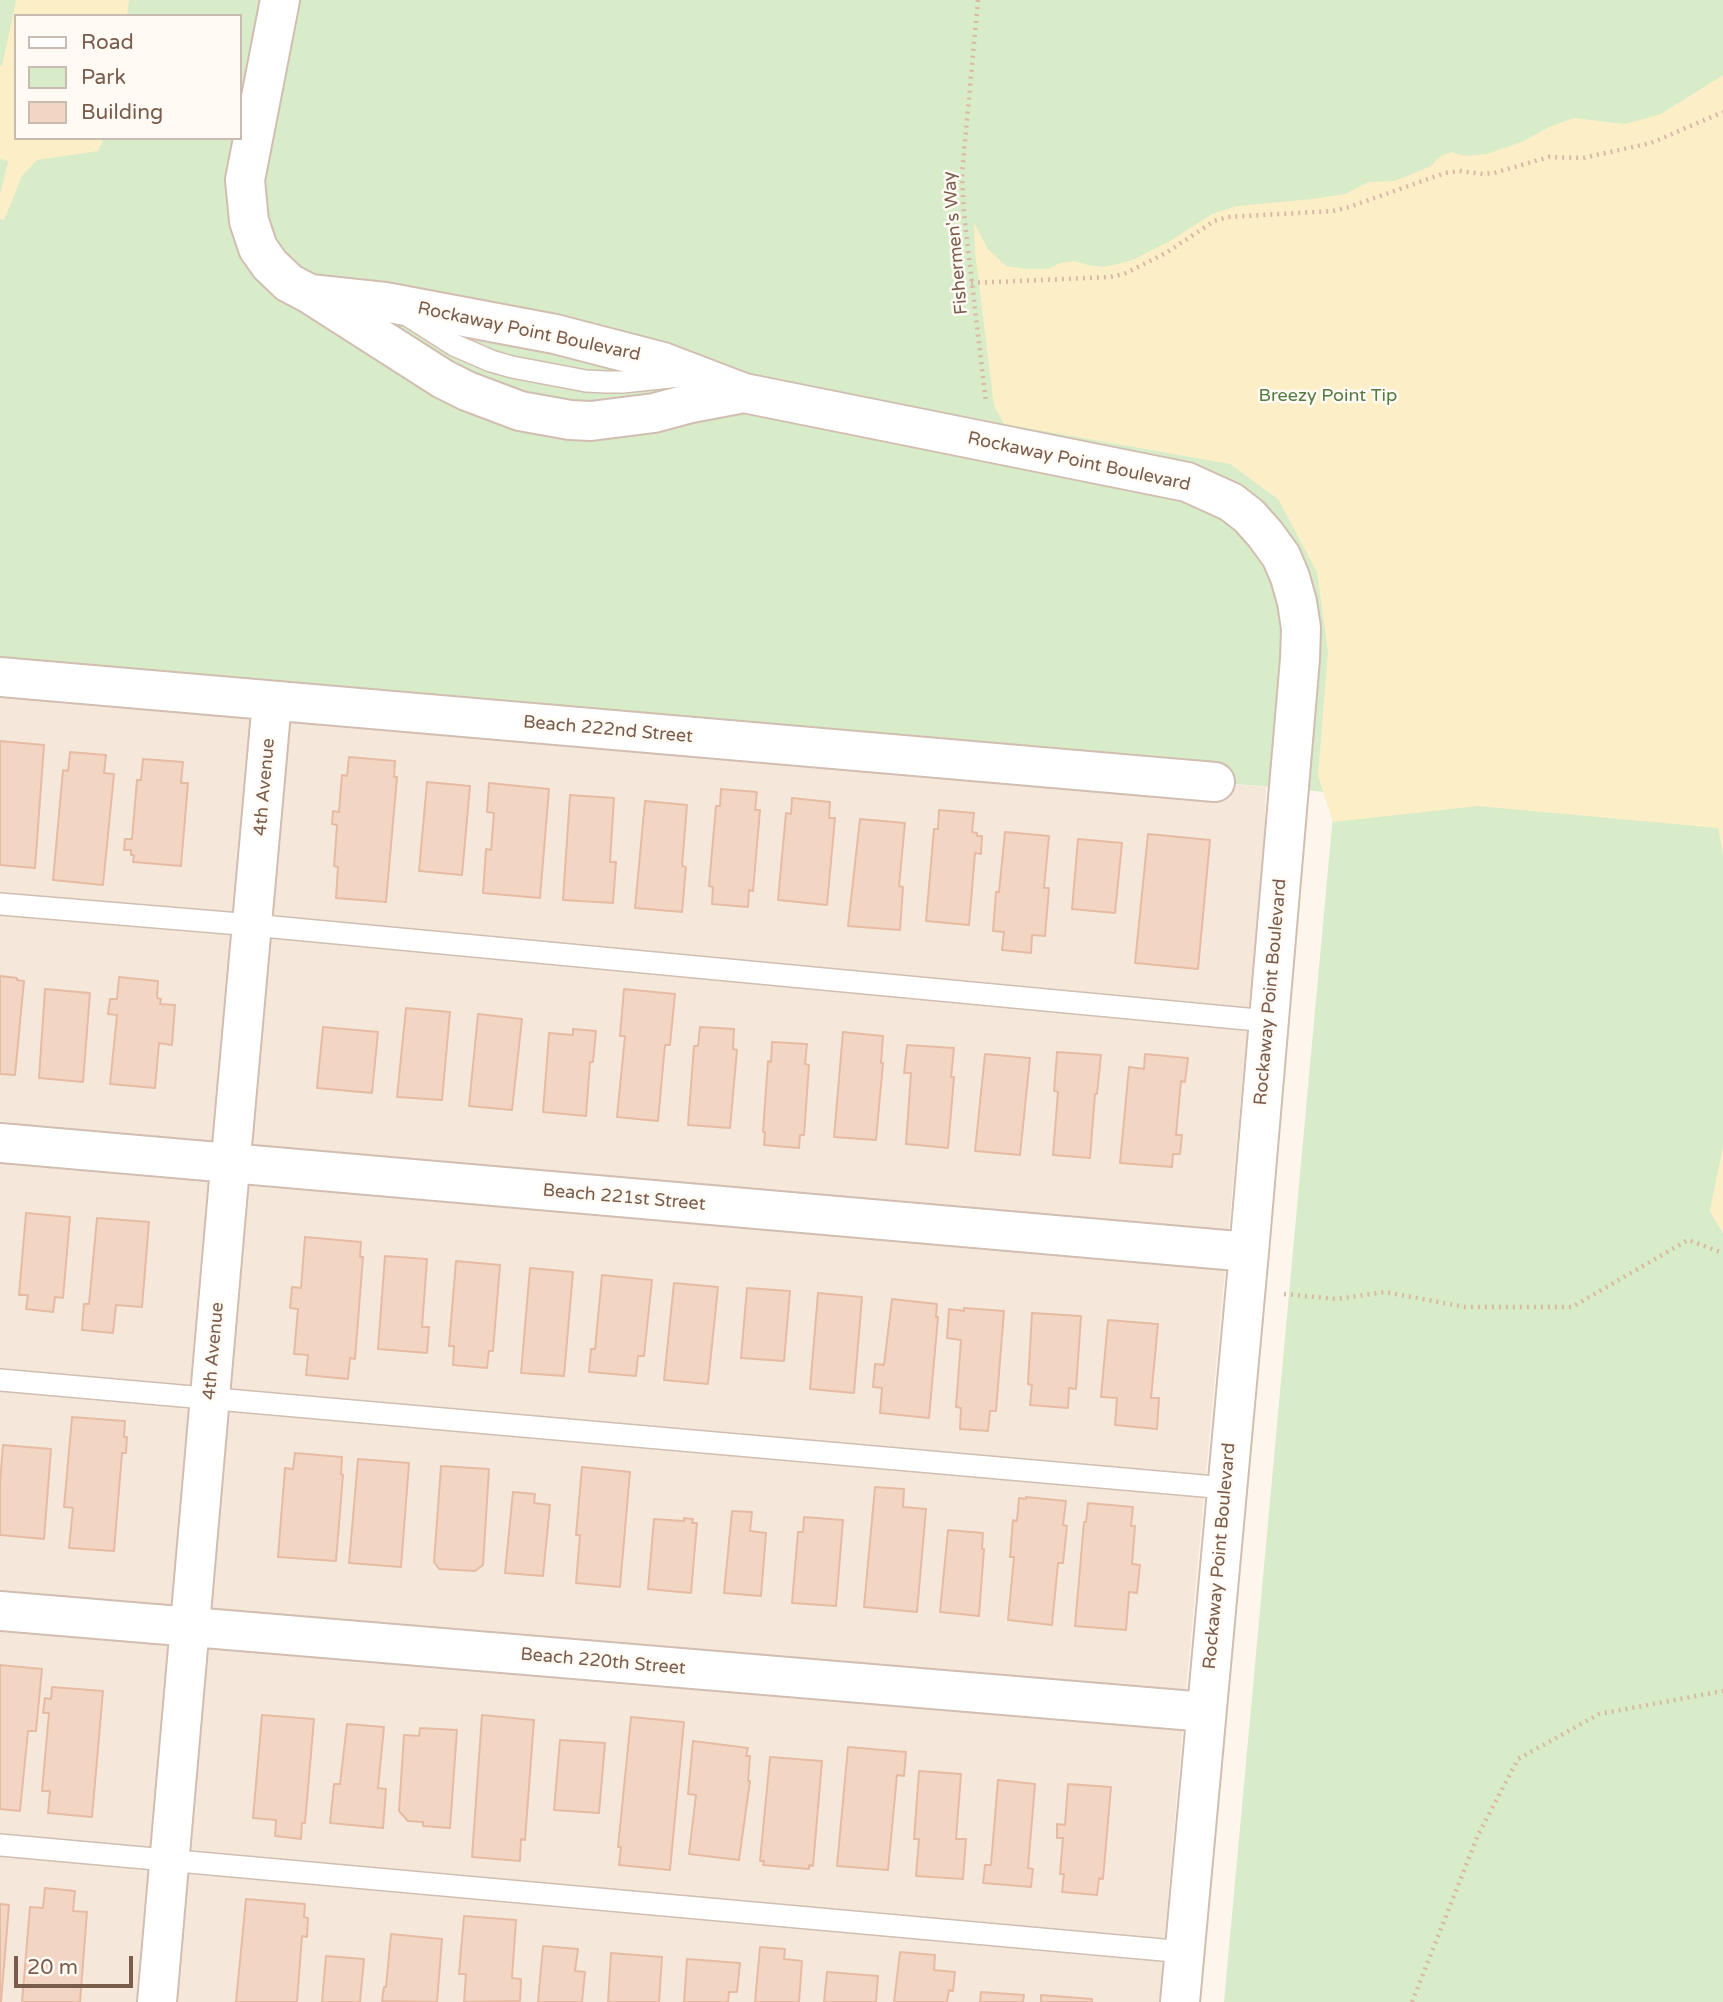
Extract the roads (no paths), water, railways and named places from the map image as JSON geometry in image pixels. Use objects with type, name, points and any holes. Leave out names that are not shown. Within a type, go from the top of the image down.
[{"type":"street","name":"Rockaway Point Boulevard","points":[[279,0],[244,180],[249,221],[258,248],[270,265],[289,283],[443,379],[520,411],[591,421],[654,413],[691,402],[744,393]]},
{"type":"street","name":"Rockaway Point Boulevard","points":[[310,294],[385,302],[566,337],[663,362],[744,393],[1187,482],[1213,492],[1249,516],[1280,556],[1290,577],[1297,602],[1301,628],[1299,672],[1180,2002]]},
{"type":"street","name":"Beach 222nd Street","points":[[0,677],[1216,782]]},
{"type":"street","name":"4th Avenue","points":[[157,2002],[272,701]]},
{"type":"street","name":"Beach 221st Street","points":[[0,1143],[1248,1252]]},
{"type":"street","name":"Beach 220th Street","points":[[0,1611],[1206,1712]]},
{"type":"lane","points":[[0,904],[252,925],[1268,1021]]},
{"type":"lane","points":[[0,1380],[1226,1488]]},
{"type":"lane","points":[[0,1845],[1185,1952]]},
{"type":"park label","name":"Breezy Point Tip","points":[[1328,396]]}]
